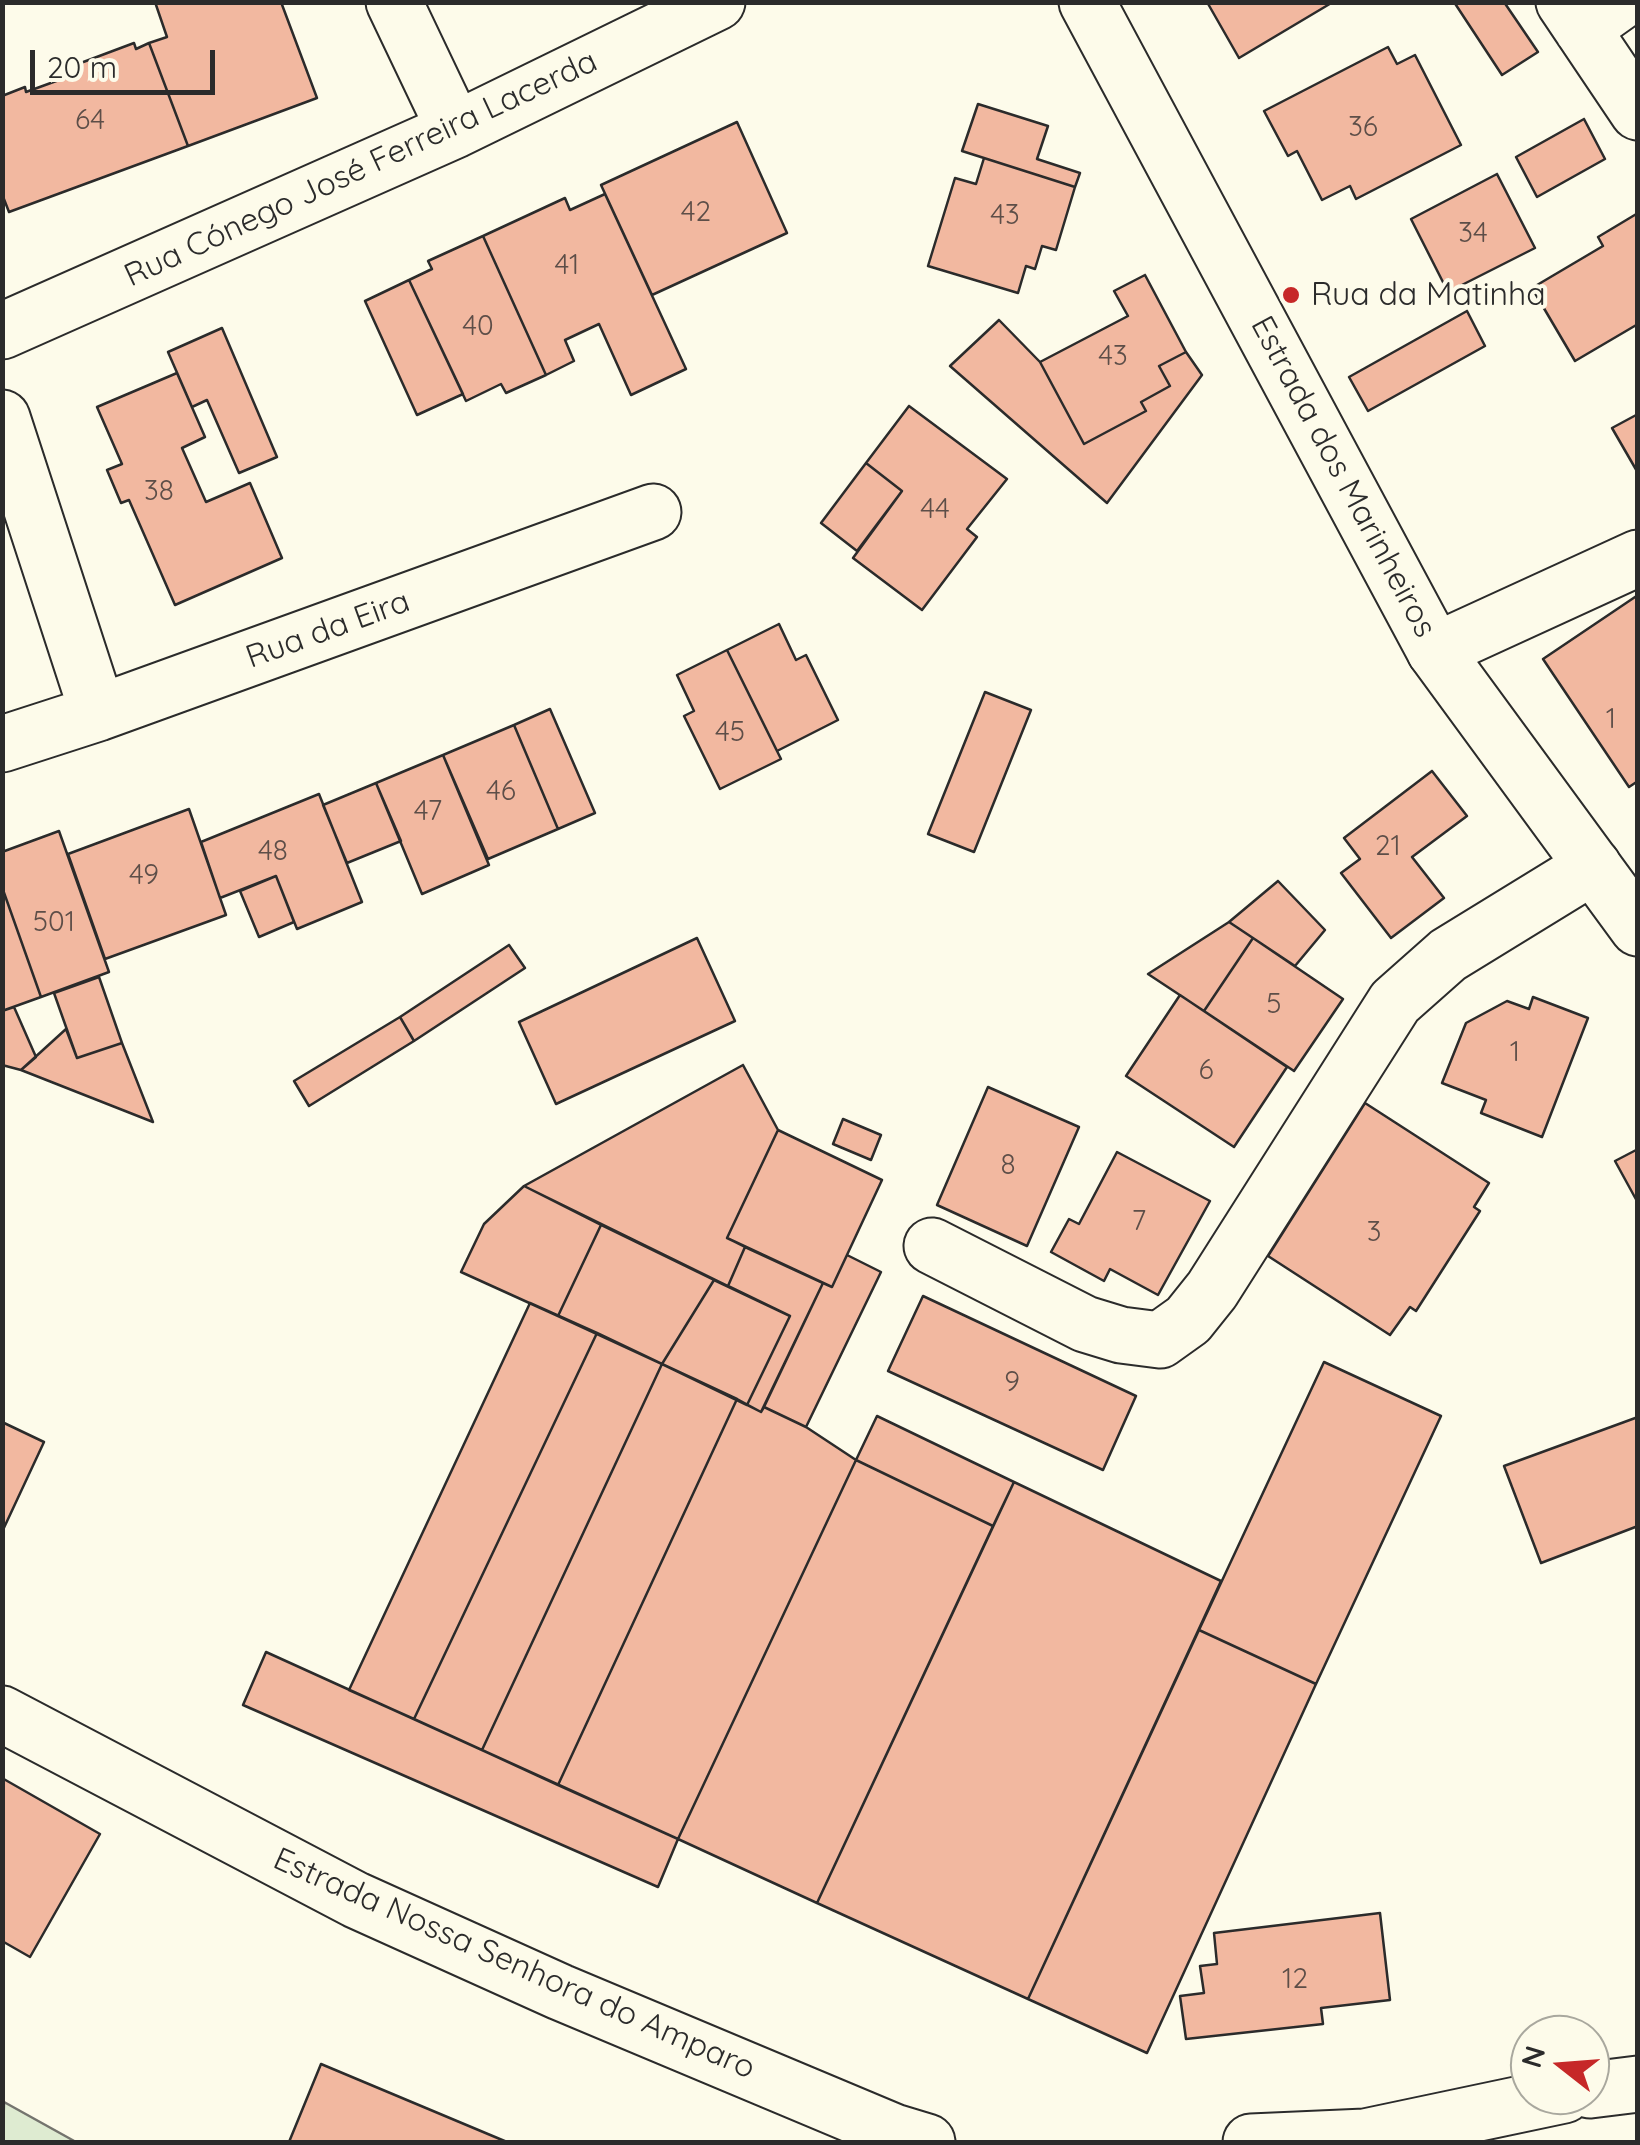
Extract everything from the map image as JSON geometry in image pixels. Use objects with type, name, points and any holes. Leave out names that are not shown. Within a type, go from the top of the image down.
[{"type":"street","points":[[394,2],[455,130]]},
{"type":"street","name":"Rua Cónego José Ferreira Lacerda","points":[[2,331],[455,130],[717,2]]},
{"type":"street","name":"Estrada dos Marinheiros","points":[[1087,2],[1435,651],[1638,928]]},
{"type":"street","points":[[1589,12],[1638,112]]},
{"type":"street","points":[[2,418],[98,713]]},
{"type":"street","name":"Rua da Eira","points":[[2,744],[98,713],[653,512]]},
{"type":"street","points":[[1435,651],[1638,558]]},
{"type":"street","points":[[932,1246],[1085,1324],[1121,1335],[1160,1340],[1188,1320],[1212,1290],[1395,1002],[1448,954],[1593,866]]},
{"type":"street","name":"Estrada Nossa Senhora do Amparo","points":[[2,1714],[356,1900],[578,1999],[926,2142]]},
{"type":"street","points":[[1610,2088],[1638,2084]]},
{"type":"street","points":[[1251,2142],[1365,2137],[1510,2106]]},
{"type":"green space","points":[[4,2102],[76,2142],[3,2142]]},
{"type":"building","points":[[155,2],[281,2],[317,98],[188,146],[149,43],[167,37]]},
{"type":"building","points":[[1207,2],[1333,2],[1239,58]]},
{"type":"building","points":[[1454,2],[1504,2],[1538,52],[1502,75]]},
{"type":"building","points":[[134,43],[136,49],[149,43],[188,146],[9,212],[2,194],[2,96],[25,87],[26,92],[81,72],[78,64]]},
{"type":"building","points":[[1388,47],[1397,64],[1415,55],[1461,145],[1356,199],[1350,186],[1322,200],[1297,151],[1288,156],[1264,111]]},
{"type":"building","points":[[978,104],[1048,126],[1037,159],[1080,173],[1075,187],[962,151]]},
{"type":"building","points":[[1584,119],[1605,159],[1537,197],[1516,157]]},
{"type":"building","points":[[737,122],[787,233],[652,295],[601,185]]},
{"type":"building","points":[[984,158],[1075,187],[1056,250],[1042,246],[1035,269],[1026,266],[1018,293],[928,266],[955,178],[976,184]]},
{"type":"building","points":[[1497,174],[1535,248],[1448,292],[1411,219]]},
{"type":"building","points":[[605,194],[686,369],[631,395],[599,324],[565,340],[574,361],[546,375],[483,236],[565,198],[570,210]]},
{"type":"building","points":[[1638,213],[1638,324],[1575,361],[1532,288],[1603,246],[1598,237]]},
{"type":"building","points":[[483,236],[546,375],[506,393],[501,384],[466,401],[409,280],[432,269],[428,261]]},
{"type":"building","points":[[1145,275],[1186,352],[1159,366],[1170,386],[1141,402],[1146,411],[1084,444],[1040,362],[1128,316],[1114,291]]},
{"type":"building","points":[[409,280],[463,394],[417,415],[365,301]]},
{"type":"building","points":[[1467,311],[1485,346],[1368,411],[1349,377]]},
{"type":"building","points":[[999,320],[1040,362],[1084,444],[1146,411],[1141,402],[1170,386],[1159,366],[1186,352],[1202,375],[1107,503],[950,366]]},
{"type":"building","points":[[222,328],[277,457],[239,473],[207,400],[192,407],[168,352]]},
{"type":"building","points":[[177,373],[205,437],[182,448],[206,502],[250,483],[282,558],[175,605],[129,500],[121,503],[107,470],[122,464],[97,407]]},
{"type":"building","points":[[909,406],[1007,479],[967,529],[977,537],[922,610],[853,558],[902,491],[866,463]]},
{"type":"building","points":[[1638,414],[1638,473],[1612,428]]},
{"type":"building","points":[[866,463],[902,491],[857,551],[821,523]]},
{"type":"building","points":[[1638,595],[1638,781],[1629,787],[1543,659]]},
{"type":"building","points":[[779,624],[796,660],[806,655],[838,720],[777,751],[727,650]]},
{"type":"building","points":[[727,650],[781,759],[720,789],[684,716],[694,711],[677,675]]},
{"type":"building","points":[[985,692],[1031,710],[974,852],[928,834]]},
{"type":"building","points":[[550,709],[595,813],[558,829],[514,725]]},
{"type":"building","points":[[514,725],[558,829],[488,859],[443,755]]},
{"type":"building","points":[[443,755],[489,865],[422,894],[376,783]]},
{"type":"building","points":[[1432,771],[1467,816],[1412,857],[1444,898],[1391,938],[1341,873],[1360,859],[1344,838]]},
{"type":"building","points":[[376,783],[401,841],[347,863],[323,805]]},
{"type":"building","points":[[319,794],[362,902],[297,929],[276,876],[220,898],[201,842]]},
{"type":"building","points":[[189,809],[226,915],[105,959],[68,854]]},
{"type":"building","points":[[59,831],[109,972],[41,997],[2,887],[2,852]]},
{"type":"building","points":[[276,876],[294,922],[259,937],[240,891]]},
{"type":"building","points":[[1278,881],[1325,930],[1295,966],[1229,922]]},
{"type":"building","points":[[2,887],[41,997],[2,1011]]},
{"type":"building","points":[[1229,922],[1253,938],[1204,1011],[1148,974]]},
{"type":"building","points":[[697,938],[735,1021],[556,1104],[519,1022]]},
{"type":"building","points":[[1253,938],[1343,999],[1294,1071],[1204,1011]]},
{"type":"building","points":[[509,945],[525,968],[414,1041],[400,1017]]},
{"type":"building","points":[[99,977],[122,1043],[77,1058],[54,993]]},
{"type":"building","points":[[1180,995],[1287,1067],[1234,1147],[1126,1076]]},
{"type":"building","points":[[1533,997],[1588,1018],[1542,1137],[1481,1113],[1486,1100],[1442,1083],[1466,1023],[1507,1001],[1529,1009]]},
{"type":"building","points":[[14,1007],[36,1057],[21,1070],[2,1065],[2,1011]]},
{"type":"building","points":[[400,1017],[414,1041],[309,1106],[294,1081]]},
{"type":"building","points":[[66,1029],[77,1058],[122,1043],[153,1122],[21,1070]]},
{"type":"building","points":[[743,1065],[778,1130],[727,1238],[745,1247],[728,1286],[524,1186]]},
{"type":"building","points":[[988,1087],[1079,1127],[1027,1246],[937,1205]]},
{"type":"building","points":[[1365,1103],[1489,1183],[1474,1207],[1480,1211],[1416,1311],[1410,1307],[1390,1335],[1268,1256]]},
{"type":"building","points":[[843,1119],[881,1135],[871,1160],[833,1144]]},
{"type":"building","points":[[778,1130],[882,1180],[832,1287],[727,1238]]},
{"type":"building","points":[[1638,1149],[1638,1203],[1615,1161]]},
{"type":"building","points":[[1117,1152],[1210,1201],[1158,1295],[1110,1269],[1104,1281],[1051,1252],[1069,1219],[1079,1224]]},
{"type":"building","points":[[524,1186],[601,1225],[558,1316],[461,1272],[484,1224]]},
{"type":"building","points":[[601,1225],[714,1280],[662,1364],[558,1316]]},
{"type":"building","points":[[745,1247],[823,1283],[761,1412],[747,1405],[790,1316],[728,1286]]},
{"type":"building","points":[[847,1255],[881,1272],[806,1427],[764,1407],[823,1283],[832,1287]]},
{"type":"building","points":[[714,1280],[790,1316],[747,1405],[662,1364]]},
{"type":"building","points":[[923,1296],[1136,1396],[1103,1470],[888,1371]]},
{"type":"building","points":[[530,1303],[597,1333],[414,1719],[349,1690]]},
{"type":"building","points":[[597,1333],[662,1364],[482,1750],[414,1719]]},
{"type":"building","points":[[1324,1362],[1441,1416],[1316,1684],[1199,1630]]},
{"type":"building","points":[[662,1364],[737,1399],[558,1785],[482,1750]]},
{"type":"building","points":[[737,1399],[761,1412],[764,1407],[806,1427],[856,1460],[678,1839],[558,1785]]},
{"type":"building","points":[[877,1416],[1014,1482],[993,1526],[856,1460]]},
{"type":"building","points":[[1638,1417],[1638,1526],[1541,1563],[1504,1466]]},
{"type":"building","points":[[2,1422],[44,1442],[2,1532]]},
{"type":"building","points":[[856,1460],[993,1526],[817,1903],[678,1839]]},
{"type":"building","points":[[1014,1482],[1221,1581],[1028,1999],[817,1903]]},
{"type":"building","points":[[1199,1630],[1316,1684],[1147,2053],[1028,1999]]},
{"type":"building","points":[[266,1652],[678,1839],[658,1887],[243,1705]]},
{"type":"building","points":[[2,1778],[100,1834],[30,1957],[2,1941]]},
{"type":"building","points":[[1380,1913],[1390,2000],[1321,2008],[1323,2024],[1186,2039],[1180,1996],[1204,1993],[1200,1966],[1217,1964],[1214,1933]]},
{"type":"building","points":[[321,2064],[507,2142],[289,2142]]},
{"type":"place","name":"Rua da Matinha","points":[[1291,295]]}]
